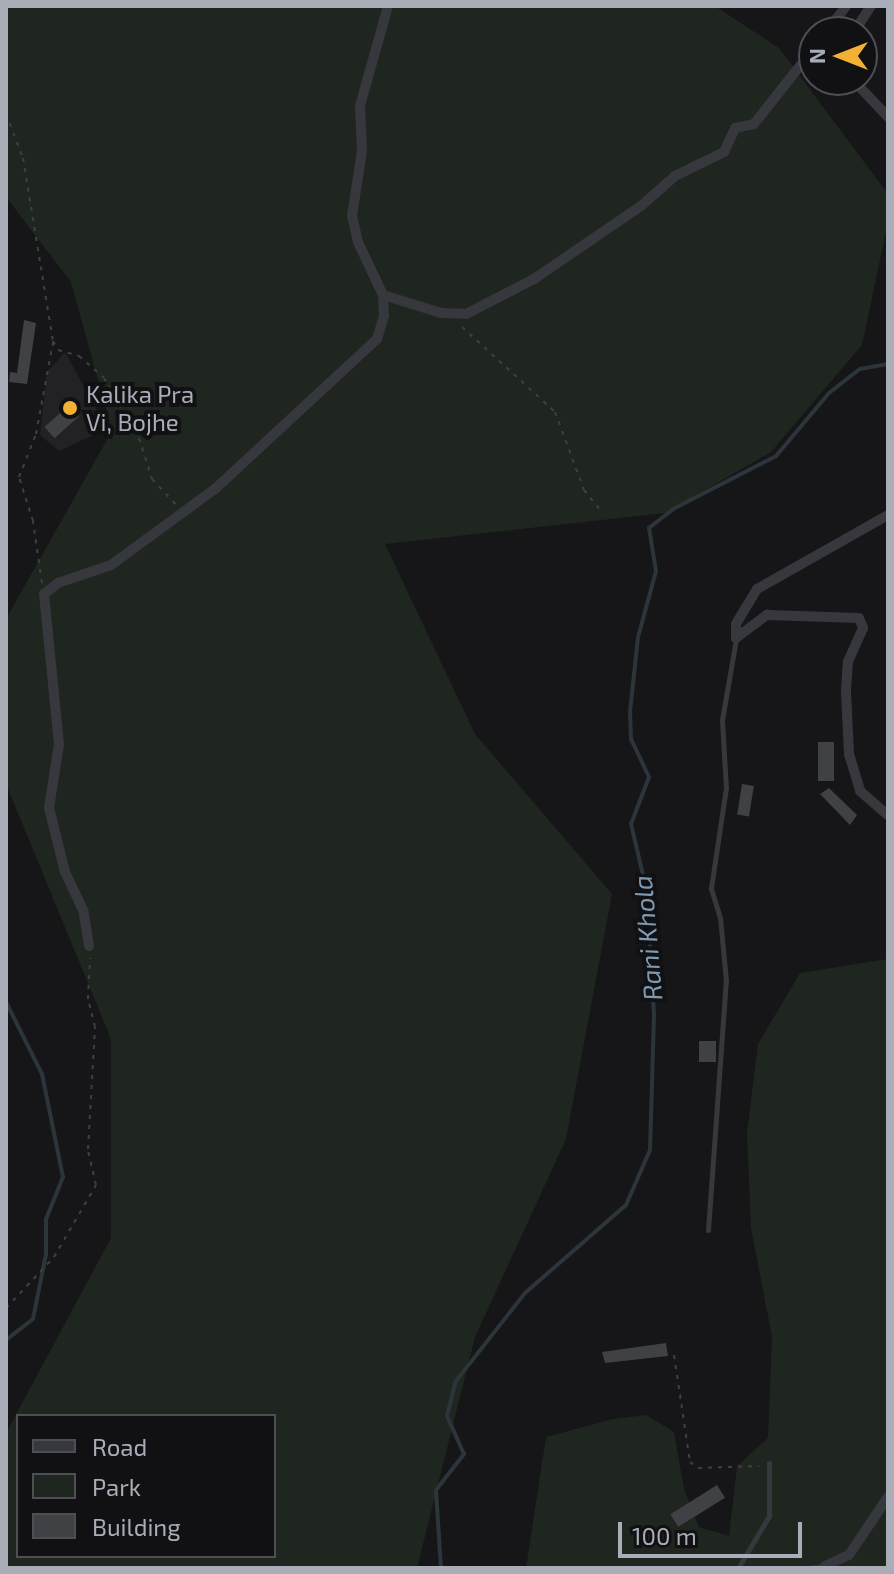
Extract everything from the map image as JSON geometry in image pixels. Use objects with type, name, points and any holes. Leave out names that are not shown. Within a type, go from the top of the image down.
[{"type":"street","points":[[89,946],[83,910],[65,872],[49,808],[59,744],[44,594],[58,583],[111,565],[181,510],[251,461],[297,408],[317,399],[377,339],[384,316],[383,295],[358,242],[352,216],[362,151],[360,106],[388,6]]},
{"type":"street","points":[[383,295],[441,313],[466,314],[534,279],[641,206],[675,176],[724,152],[735,128],[754,124],[798,68]]},
{"type":"street","points":[[868,96],[888,117]]},
{"type":"street","points":[[736,638],[742,608],[757,589],[793,573],[888,515]]},
{"type":"street","points":[[736,638],[767,615],[859,618],[863,628],[848,661],[849,754],[860,791],[888,815]]},
{"type":"street","points":[[825,1566],[849,1555],[888,1497]]},
{"type":"lane","points":[[708,1230],[726,1003],[723,940],[711,888],[726,788],[722,720],[736,638]]},
{"type":"lane","points":[[738,1568],[769,1516],[769,1463]]},
{"type":"lane","points":[[808,1568],[825,1566]]},
{"type":"path","points":[[6,114],[23,158],[53,341],[36,434],[19,477],[33,521],[44,594]]},
{"type":"path","points":[[466,314],[462,326],[555,412],[584,490],[600,510]]},
{"type":"path","points":[[53,341],[58,350],[79,356],[104,378],[139,438],[152,479],[181,510]]},
{"type":"path","points":[[6,1308],[54,1257],[96,1185],[88,1149],[95,1027],[88,999],[89,946]]},
{"type":"path","points":[[674,1355],[690,1462],[698,1468],[769,1463]]},
{"type":"shaded area","name":"Kalika Pra Vi, Bojhe","points":[[65,352],[100,416],[102,431],[59,451],[40,435],[47,372]]},
{"type":"green space","points":[[6,6],[715,6],[779,48],[798,73],[798,96],[815,96],[888,194],[888,222],[862,345],[771,452],[665,513],[385,544],[475,734],[612,894],[566,1139],[475,1337],[417,1568],[6,1568],[6,1433],[16,1414],[16,1558],[276,1558],[276,1414],[16,1414],[111,1238],[111,1039],[6,784],[6,619],[112,431],[71,282],[6,197]]},
{"type":"green space","points":[[888,959],[888,1568],[526,1568],[546,1437],[613,1419],[646,1415],[674,1432],[684,1489],[699,1527],[729,1536],[737,1466],[768,1438],[772,1337],[751,1228],[747,1133],[758,1044],[800,973]]},
{"type":"building","points":[[24,320],[36,323],[27,384],[9,382],[10,372],[17,373]]},
{"type":"building","points":[[69,405],[79,416],[55,438],[44,427]]},
{"type":"building","points":[[818,742],[834,742],[834,781],[818,781]]},
{"type":"building","points":[[742,784],[754,786],[749,816],[737,815]]},
{"type":"building","points":[[829,788],[857,815],[850,825],[820,794]]},
{"type":"building","points":[[699,1041],[716,1041],[716,1062],[699,1062]]},
{"type":"building","points":[[666,1343],[668,1356],[605,1363],[602,1352]]},
{"type":"building","points":[[717,1485],[725,1498],[678,1527],[670,1514]]},
{"type":"waterway","name":"Rani Khola","points":[[441,1568],[436,1490],[464,1454],[447,1416],[456,1381],[525,1293],[626,1205],[650,1150],[654,1015],[647,892],[631,824],[649,777],[631,739],[630,712],[638,637],[656,571],[649,528],[673,509],[776,456],[829,393],[860,369],[888,364]]},
{"type":"waterway","points":[[6,1002],[42,1074],[63,1177],[46,1219],[46,1254],[33,1319],[6,1340]]},
{"type":"place","name":"Kalika Pra Vi, Bojhe","points":[[70,408]]}]
